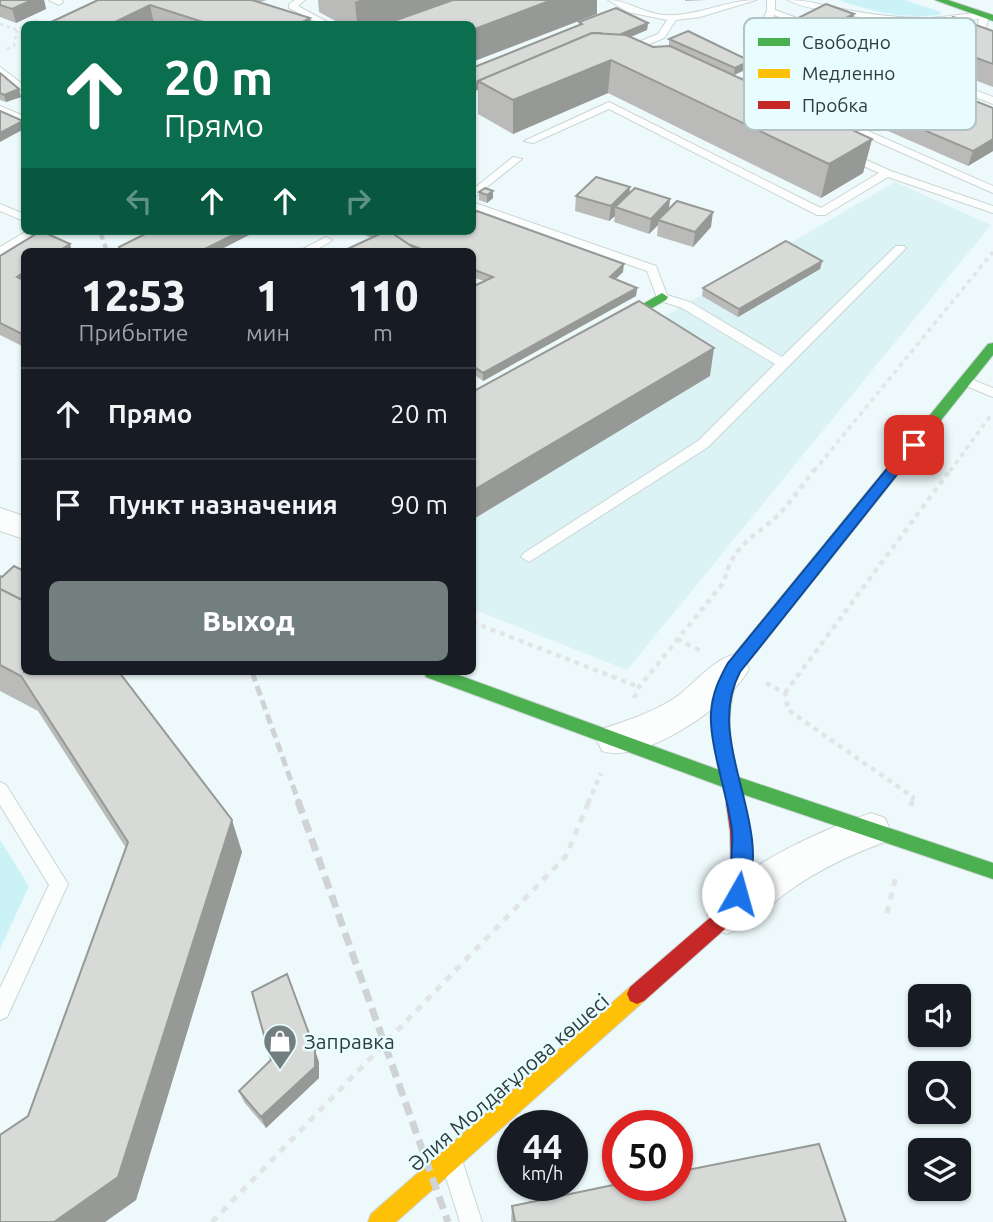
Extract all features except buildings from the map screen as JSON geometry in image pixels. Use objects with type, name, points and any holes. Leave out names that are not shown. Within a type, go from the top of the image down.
[{"type":"main road","points":[[939,0],[988,9]]},
{"type":"main road","points":[[579,343],[662,297]]},
{"type":"main road","points":[[727,915],[738,894],[743,866],[741,831],[730,782],[719,702],[734,667],[993,347]]},
{"type":"main road","points":[[440,675],[730,782],[993,871]]},
{"type":"main road","name":"Әлия Молдағұлова көшесі","points":[[379,1222],[727,915]]},
{"type":"street","points":[[0,519],[21,527]]},
{"type":"street","points":[[615,740],[671,721],[695,704],[734,667]]},
{"type":"street","points":[[727,915],[790,865],[831,842],[887,835]]},
{"type":"lane","points":[[301,0],[292,6],[320,21]]},
{"type":"lane","points":[[612,0],[646,15],[672,20],[752,0]]},
{"type":"lane","points":[[768,18],[771,0]]},
{"type":"lane","points":[[792,0],[865,18]]},
{"type":"lane","points":[[960,18],[988,9]]},
{"type":"lane","points":[[978,41],[988,9]]},
{"type":"lane","points":[[771,11],[791,18]]},
{"type":"lane","points":[[612,53],[625,51],[661,36],[672,20]]},
{"type":"lane","points":[[625,51],[637,57]]},
{"type":"lane","points":[[0,71],[21,88]]},
{"type":"lane","points":[[976,94],[993,101]]},
{"type":"lane","points":[[528,141],[609,105],[821,213],[887,173]]},
{"type":"lane","points":[[0,109],[21,118]]},
{"type":"lane","points":[[858,130],[993,190]]},
{"type":"lane","points":[[837,150],[887,173],[993,210]]},
{"type":"lane","points":[[476,193],[517,159]]},
{"type":"lane","points":[[476,206],[652,269],[662,297],[686,305],[784,364]]},
{"type":"lane","points":[[0,207],[21,217]]},
{"type":"lane","points":[[0,251],[28,235]]},
{"type":"lane","points":[[311,248],[326,240]]},
{"type":"lane","points":[[529,558],[703,444],[900,247]]},
{"type":"lane","points":[[966,381],[993,393]]},
{"type":"lane","points":[[0,790],[59,884],[0,1010]]},
{"type":"lane","points":[[452,1160],[471,1222]]},
{"type":"path","points":[[0,24],[16,30],[21,28]]},
{"type":"path","points":[[0,52],[14,46],[16,30]]},
{"type":"path","points":[[887,913],[887,835],[913,797],[788,710],[785,693],[993,413]]},
{"type":"path","points":[[476,624],[639,687]]},
{"type":"path","points":[[677,639],[785,693]]},
{"type":"shaded area","points":[[839,0],[905,0],[941,12],[939,15],[926,16],[900,15]]},
{"type":"shaded area","points":[[895,182],[991,225],[627,670],[476,610],[476,419],[640,331]]},
{"type":"shaded area","points":[[0,840],[29,886],[0,949]]},
{"type":"railway","points":[[101,235],[106,248]]},
{"type":"railway","points":[[253,675],[299,803]]},
{"type":"railway","points":[[298,801],[448,1222]]},
{"type":"traffic: fast","points":[[939,0],[993,18]]},
{"type":"traffic: fast","points":[[600,332],[662,297]]},
{"type":"traffic: fast","points":[[735,803],[723,750],[720,718],[721,701],[734,667],[993,347]]},
{"type":"traffic: fast","points":[[440,675],[730,782],[993,871]]},
{"type":"traffic: slow","points":[[379,1222],[637,994]]},
{"type":"traffic: jam","points":[[637,994],[727,915],[740,873],[735,803]]},
{"type":"place","name":"Заправка","points":[[280,1071]]},
{"type":"route","points":[[738,894],[743,866],[741,831],[719,715],[723,686],[734,667],[914,445]]}]
